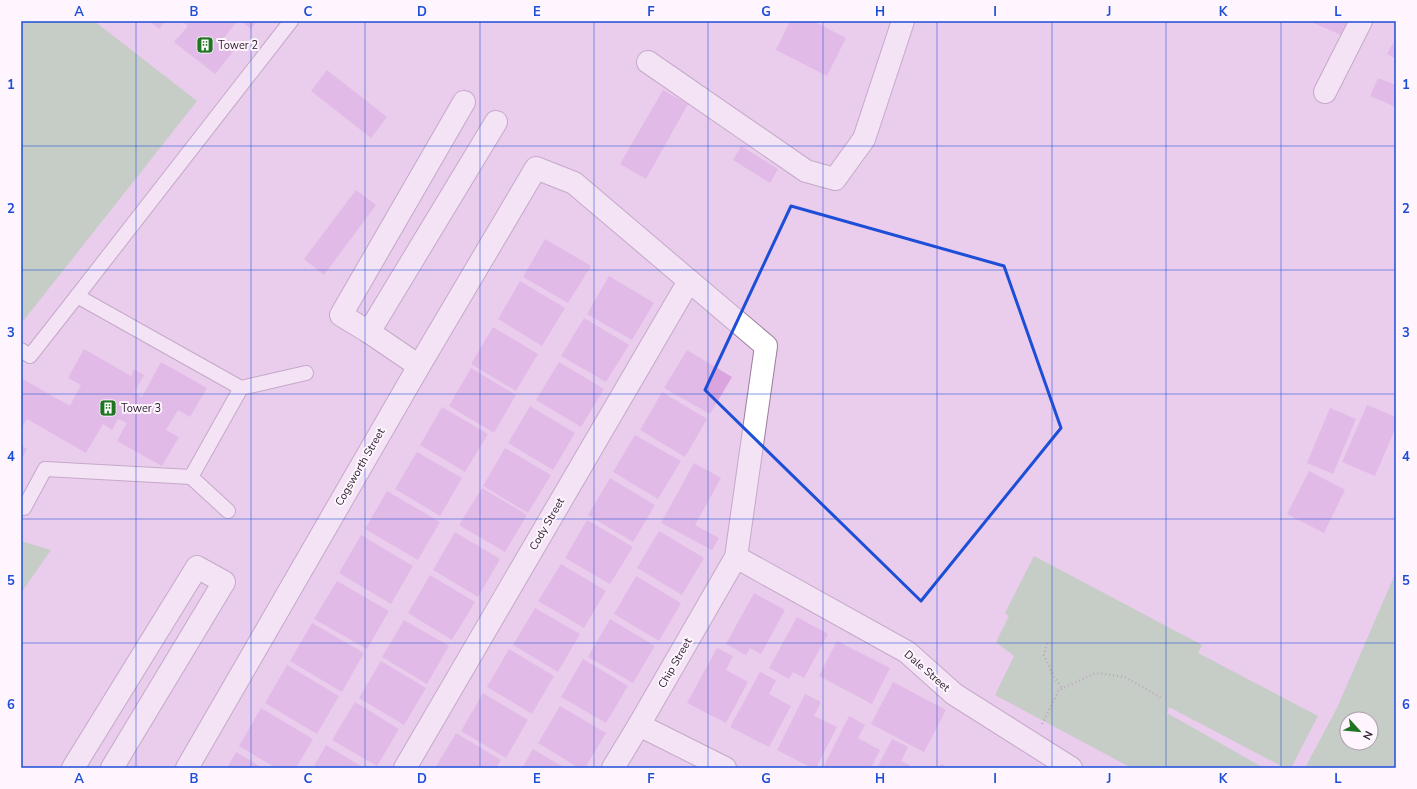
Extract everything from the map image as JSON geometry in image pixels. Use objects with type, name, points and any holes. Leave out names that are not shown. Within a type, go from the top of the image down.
[{"type":"street","points":[[648,62],[806,171],[835,179],[864,139],[903,21]]},
{"type":"street","points":[[1325,92],[1361,21]]},
{"type":"street","points":[[419,366],[341,315],[464,102]]},
{"type":"street","points":[[369,332],[496,122]]},
{"type":"street","name":"Cogsworth Street","points":[[187,768],[419,366],[536,168],[574,184],[689,281]]},
{"type":"street","points":[[689,281],[766,346],[736,557]]},
{"type":"street","name":"Cody Street","points":[[405,768],[689,281]]},
{"type":"street","name":"Chip Street","points":[[613,768],[736,557]]},
{"type":"street","name":"Dale Street","points":[[736,557],[907,652],[954,694],[1071,768]]},
{"type":"street","points":[[73,768],[197,567],[224,582],[112,768]]},
{"type":"street","points":[[639,725],[725,768]]},
{"type":"lane","points":[[21,350],[30,356],[291,21]]},
{"type":"lane","points":[[77,296],[241,388],[306,373]]},
{"type":"lane","points":[[191,477],[241,388]]},
{"type":"lane","points":[[21,506],[24,508],[45,469],[191,477],[228,511]]},
{"type":"path","points":[[1047,643],[1044,655],[1054,677],[1063,689]]},
{"type":"path","points":[[1032,744],[1059,690],[1096,673],[1125,677],[1163,699]]},
{"type":"highlighted area","points":[[791,206],[1004,266],[1061,428],[921,601],[705,390]]},
{"type":"green space","points":[[21,21],[94,21],[197,101],[24,320],[21,318]]},
{"type":"green space","points":[[21,541],[51,550],[21,593]]},
{"type":"green space","points":[[1034,556],[1202,645],[1198,653],[1318,716],[1291,768],[1285,768],[1169,707],[1167,713],[1264,768],[1128,768],[1128,766],[995,695],[1014,656],[996,642],[1009,616],[1005,613]]},
{"type":"green space","points":[[1396,572],[1396,768],[1305,768],[1337,708]]},
{"type":"building","points":[[149,21],[165,21],[159,29]]},
{"type":"building","name":"Tower 2","points":[[182,21],[237,21],[224,38],[236,48],[215,74],[174,42],[188,26]]},
{"type":"building","name":"Tower 2","points":[[241,21],[257,21],[251,29]]},
{"type":"building","points":[[790,21],[813,21],[846,38],[827,76],[776,50]]},
{"type":"building","points":[[1309,21],[1348,21],[1341,35]]},
{"type":"building","points":[[1396,38],[1396,59],[1387,54]]},
{"type":"building","points":[[327,70],[387,117],[371,138],[311,91]]},
{"type":"building","points":[[1378,78],[1396,85],[1396,107],[1370,96]]},
{"type":"building","points":[[663,90],[688,104],[646,179],[620,164]]},
{"type":"building","points":[[741,146],[778,169],[770,183],[733,160]]},
{"type":"building","points":[[356,190],[376,205],[324,275],[304,259]]},
{"type":"building","points":[[545,239],[591,266],[568,303],[523,277]]},
{"type":"building","points":[[609,276],[654,303],[632,340],[587,314]]},
{"type":"building","points":[[520,281],[565,308],[542,346],[498,319]]},
{"type":"building","points":[[584,318],[629,345],[606,382],[561,356]]},
{"type":"building","points":[[493,327],[538,354],[516,391],[471,364]]},
{"type":"building","name":"Tower 3","points":[[84,349],[131,376],[134,369],[144,375],[134,393],[142,397],[161,362],[207,388],[190,417],[178,410],[166,430],[179,437],[162,466],[117,441],[127,423],[118,419],[112,430],[103,424],[86,453],[27,419],[21,429],[21,378],[70,406],[81,385],[68,378]]},
{"type":"building","points":[[687,350],[732,377],[710,414],[664,388]]},
{"type":"building","points":[[559,362],[604,389],[581,427],[536,400]]},
{"type":"building","points":[[471,368],[516,395],[494,433],[449,406]]},
{"type":"building","points":[[662,392],[707,419],[685,457],[640,430]]},
{"type":"building","points":[[1367,405],[1396,417],[1396,427],[1375,476],[1342,462]]},
{"type":"building","points":[[530,406],[575,433],[553,470],[508,443]]},
{"type":"building","points":[[442,407],[488,434],[465,472],[420,445]]},
{"type":"building","points":[[1330,408],[1356,419],[1333,474],[1307,463]]},
{"type":"building","points":[[635,435],[681,461],[658,499],[613,472]]},
{"type":"building","points":[[21,445],[27,449],[21,460]]},
{"type":"building","points":[[505,448],[551,475],[528,513],[483,486]]},
{"type":"building","points":[[417,452],[462,478],[440,516],[395,489]]},
{"type":"building","points":[[694,463],[721,478],[695,525],[719,538],[712,550],[661,523]]},
{"type":"building","points":[[1309,471],[1345,490],[1324,533],[1287,514]]},
{"type":"building","points":[[610,478],[655,505],[633,542],[588,515]]},
{"type":"building","points":[[482,488],[527,515],[505,552],[459,525]]},
{"type":"building","points":[[387,491],[440,522],[418,560],[365,529]]},
{"type":"building","points":[[587,520],[633,547],[610,584],[565,558]]},
{"type":"building","points":[[659,531],[704,558],[682,595],[637,568]]},
{"type":"building","points":[[455,532],[500,559],[478,597],[433,570]]},
{"type":"building","points":[[361,535],[413,566],[391,604],[339,573]]},
{"type":"building","points":[[561,564],[606,591],[584,628],[538,601]]},
{"type":"building","points":[[430,575],[475,602],[452,640],[408,613]]},
{"type":"building","points":[[636,576],[681,603],[659,641],[614,614]]},
{"type":"building","points":[[337,581],[389,611],[367,649],[314,619]]},
{"type":"building","points":[[754,593],[785,610],[761,654],[750,648],[746,655],[726,644]]},
{"type":"building","points":[[535,608],[580,634],[558,672],[513,645]]},
{"type":"building","points":[[797,617],[828,634],[804,678],[793,672],[789,679],[769,668]]},
{"type":"building","points":[[610,619],[655,646],[633,683],[588,657]]},
{"type":"building","points":[[404,620],[449,646],[427,684],[382,657]]},
{"type":"building","points":[[312,623],[364,653],[342,692],[290,661]]},
{"type":"building","points":[[837,641],[890,668],[872,704],[819,676]]},
{"type":"building","points":[[717,648],[733,656],[726,670],[748,682],[726,723],[687,703]]},
{"type":"building","points":[[509,649],[554,676],[532,714],[487,687]]},
{"type":"building","points":[[583,659],[628,686],[606,723],[561,697]]},
{"type":"building","points":[[381,661],[426,688],[404,725],[359,698]]},
{"type":"building","points":[[287,665],[339,696],[317,734],[265,703]]},
{"type":"building","points":[[760,672],[776,680],[769,694],[791,706],[769,747],[730,727]]},
{"type":"building","points":[[893,682],[946,710],[924,752],[871,724]]},
{"type":"building","points":[[483,693],[528,720],[506,758],[461,731]]},
{"type":"building","points":[[805,694],[821,702],[814,716],[837,727],[816,768],[812,768],[777,750]]},
{"type":"building","points":[[355,702],[399,729],[377,766],[332,740]]},
{"type":"building","points":[[560,706],[606,733],[585,768],[579,768],[538,743]]},
{"type":"building","points":[[261,708],[313,739],[296,768],[276,768],[239,746]]},
{"type":"building","points":[[849,716],[865,725],[858,738],[880,750],[871,768],[823,768]]},
{"type":"building","points":[[456,733],[501,760],[496,768],[435,768]]},
{"type":"building","points":[[892,739],[908,747],[901,761],[915,768],[877,768]]},
{"type":"building","points":[[326,745],[364,768],[313,768]]},
{"type":"building","points":[[533,749],[565,768],[522,768]]},
{"type":"building","points":[[236,752],[263,768],[227,768]]},
{"type":"building","points":[[941,764],[949,768],[939,768]]},
{"type":"place","name":"Tower 2","points":[[205,45]]},
{"type":"place","name":"Tower 3","points":[[108,408]]}]
